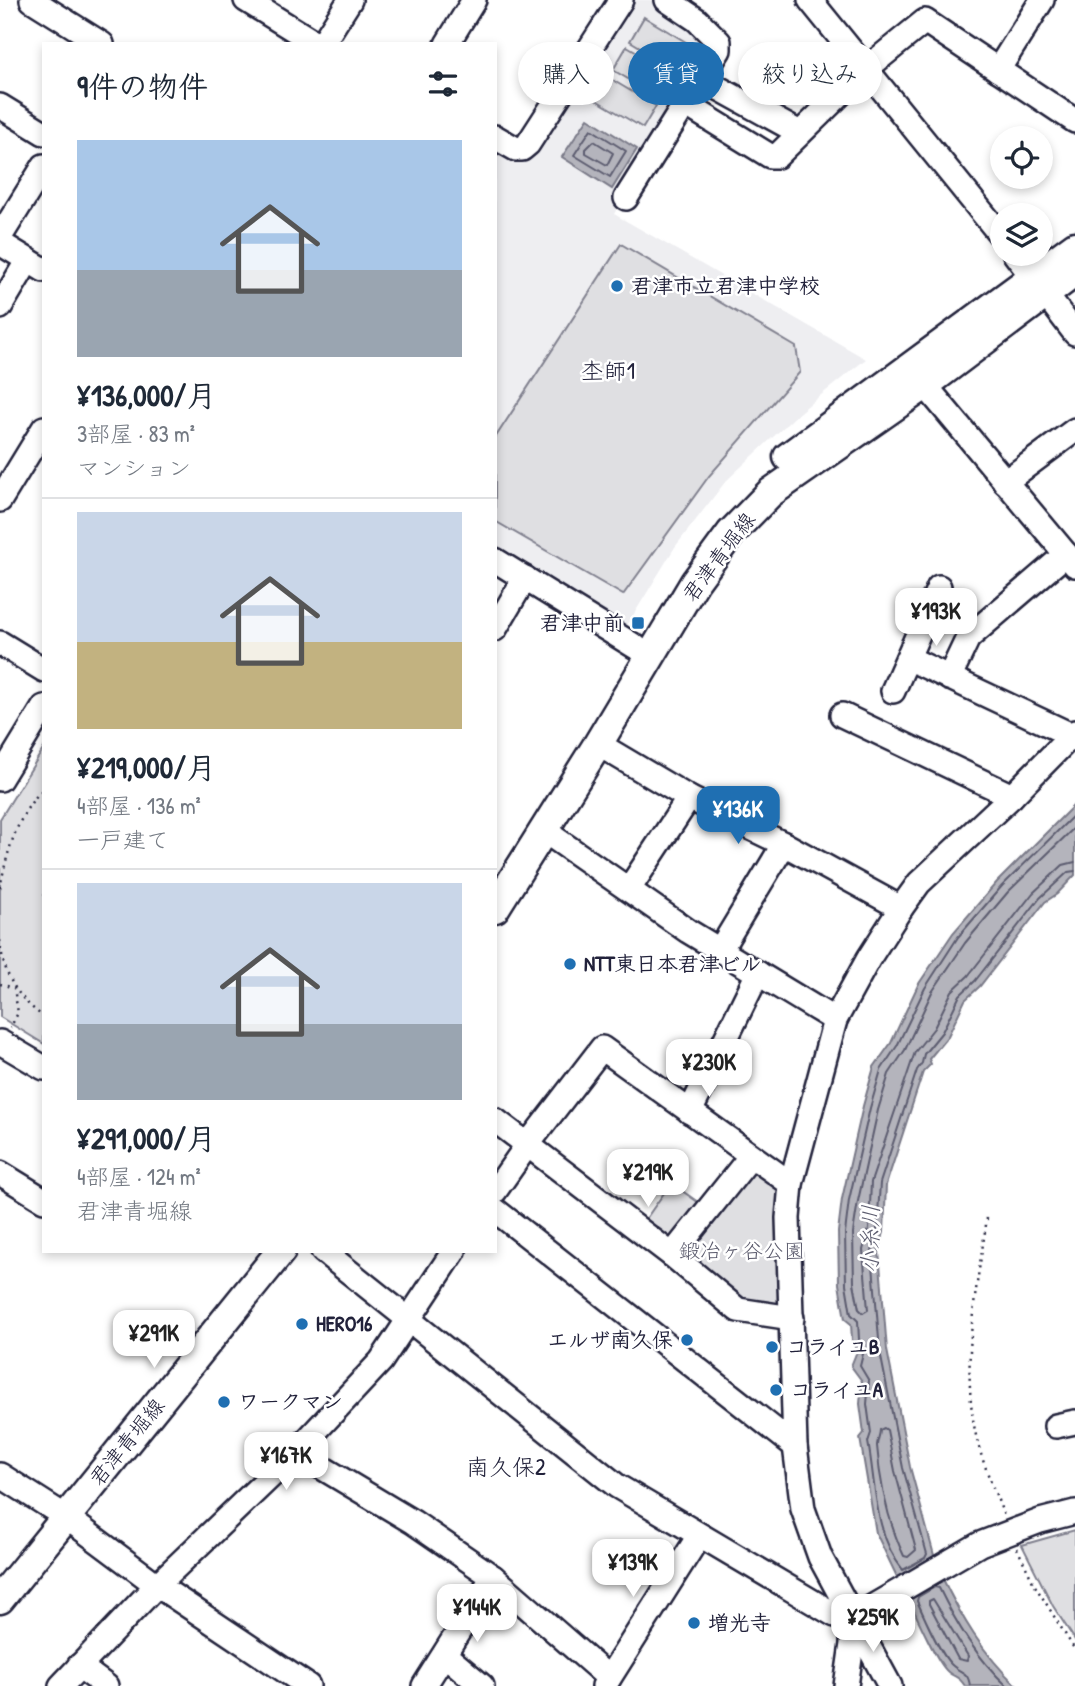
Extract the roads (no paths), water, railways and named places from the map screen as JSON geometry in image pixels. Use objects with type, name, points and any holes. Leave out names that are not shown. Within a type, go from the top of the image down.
[{"type":"main road","name":"君津青堀線","points":[[497,905],[695,582],[731,533],[770,493],[925,385],[1039,285],[1075,246]]},
{"type":"main road","name":"君津青堀線","points":[[497,877],[685,566],[731,507],[796,451],[1039,285],[1075,272]]},
{"type":"main road","name":"君津青堀線","points":[[0,1599],[58,1512],[257,1253]]},
{"type":"main road","name":"君津青堀線","points":[[0,1570],[58,1512],[279,1253]]},
{"type":"street","points":[[32,0],[99,42]]},
{"type":"street","points":[[246,0],[317,42]]},
{"type":"street","points":[[321,42],[350,0]]},
{"type":"street","points":[[448,42],[474,0]]},
{"type":"street","points":[[497,138],[516,149],[522,149],[528,144],[621,0]]},
{"type":"street","points":[[667,0],[697,20],[719,42]]},
{"type":"street","points":[[810,0],[844,42]]},
{"type":"street","points":[[998,70],[1042,0]]},
{"type":"street","points":[[882,56],[925,21],[1075,121]]},
{"type":"street","points":[[882,89],[990,223]]},
{"type":"street","points":[[724,91],[800,133]]},
{"type":"street","points":[[626,198],[687,106],[770,156],[778,156],[829,105]]},
{"type":"street","points":[[0,106],[42,132]]},
{"type":"street","points":[[0,237],[42,169]]},
{"type":"street","points":[[0,243],[36,265],[0,306]]},
{"type":"street","points":[[1024,266],[1075,333]]},
{"type":"street","points":[[925,385],[1070,560],[968,638],[949,678]]},
{"type":"street","points":[[1005,482],[1075,430]]},
{"type":"street","points":[[0,500],[42,431]]},
{"type":"street","points":[[497,561],[636,647]]},
{"type":"street","points":[[497,626],[525,578]]},
{"type":"street","points":[[893,691],[939,587]]},
{"type":"street","points":[[0,643],[42,669]]},
{"type":"street","points":[[890,1686],[859,1615],[820,1557],[803,1509],[795,1446],[788,1218],[791,1184],[835,1020],[869,958],[919,883],[1012,796],[1073,734],[908,659]]},
{"type":"street","points":[[0,779],[42,710]]},
{"type":"street","points":[[842,715],[1012,796]]},
{"type":"street","points":[[598,744],[689,798],[784,844],[901,908]]},
{"type":"street","points":[[629,889],[689,798]]},
{"type":"street","points":[[542,830],[688,931],[835,1020]]},
{"type":"street","points":[[720,950],[784,844]]},
{"type":"street","points":[[690,1112],[758,973]]},
{"type":"street","points":[[1,1042],[42,1067]]},
{"type":"street","points":[[497,1188],[602,1048],[791,1184]]},
{"type":"street","points":[[497,1121],[672,1255],[738,1310],[792,1318]]},
{"type":"street","points":[[672,1255],[751,1156]]},
{"type":"street","points":[[0,1173],[42,1199]]},
{"type":"street","points":[[497,1212],[795,1446]]},
{"type":"street","points":[[325,1253],[617,1486],[835,1615],[859,1615],[980,1544],[1009,1532],[1075,1512]]},
{"type":"street","points":[[61,1686],[157,1585],[296,1452],[381,1361],[453,1253]]},
{"type":"street","points":[[296,1452],[413,1522],[493,1577],[607,1682],[699,1535]]},
{"type":"street","points":[[0,1475],[58,1512],[157,1585],[308,1686]]},
{"type":"street","points":[[424,1686],[493,1577]]},
{"type":"street","points":[[846,1686],[859,1615]]},
{"type":"street","points":[[445,1655],[482,1686]]},
{"type":"street","points":[[79,1667],[106,1686]]},
{"type":"water","points":[[588,118],[637,149],[612,189],[562,157]]},
{"type":"water","name":"小糸川","points":[[1075,804],[1075,875],[1045,902],[980,986],[965,1000],[948,1036],[929,1059],[931,1064],[923,1072],[886,1185],[884,1232],[879,1251],[887,1350],[910,1467],[935,1559],[899,1581],[876,1533],[860,1438],[864,1433],[860,1404],[862,1381],[851,1366],[857,1351],[852,1340],[851,1324],[845,1319],[839,1284],[838,1232],[842,1199],[863,1106],[874,1067],[891,1043],[918,985],[953,933],[997,882]]},
{"type":"water","points":[[941,1575],[974,1634],[1017,1686],[965,1686],[943,1667],[907,1596]]},
{"type":"place","name":"君津市立君津中学校","points":[[617,286]]},
{"type":"place","name":"君津中前","points":[[638,623]]},
{"type":"place","name":"NTT東日本君津ビル","points":[[570,964]]},
{"type":"place","name":"HERO16","points":[[302,1324]]},
{"type":"place","name":"エルザ南久保","points":[[687,1340]]},
{"type":"place","name":"コライユB","points":[[772,1347]]},
{"type":"place","name":"コライユA","points":[[776,1390]]},
{"type":"place","name":"ワークマン","points":[[224,1402]]},
{"type":"place","name":"増光寺","points":[[694,1623]]},
{"type":"district","name":"杢師1","points":[[608,371]]},
{"type":"district","name":"南久保2","points":[[506,1467]]},
{"type":"park label","name":"鍛冶ヶ谷公園","points":[[742,1251]]}]
